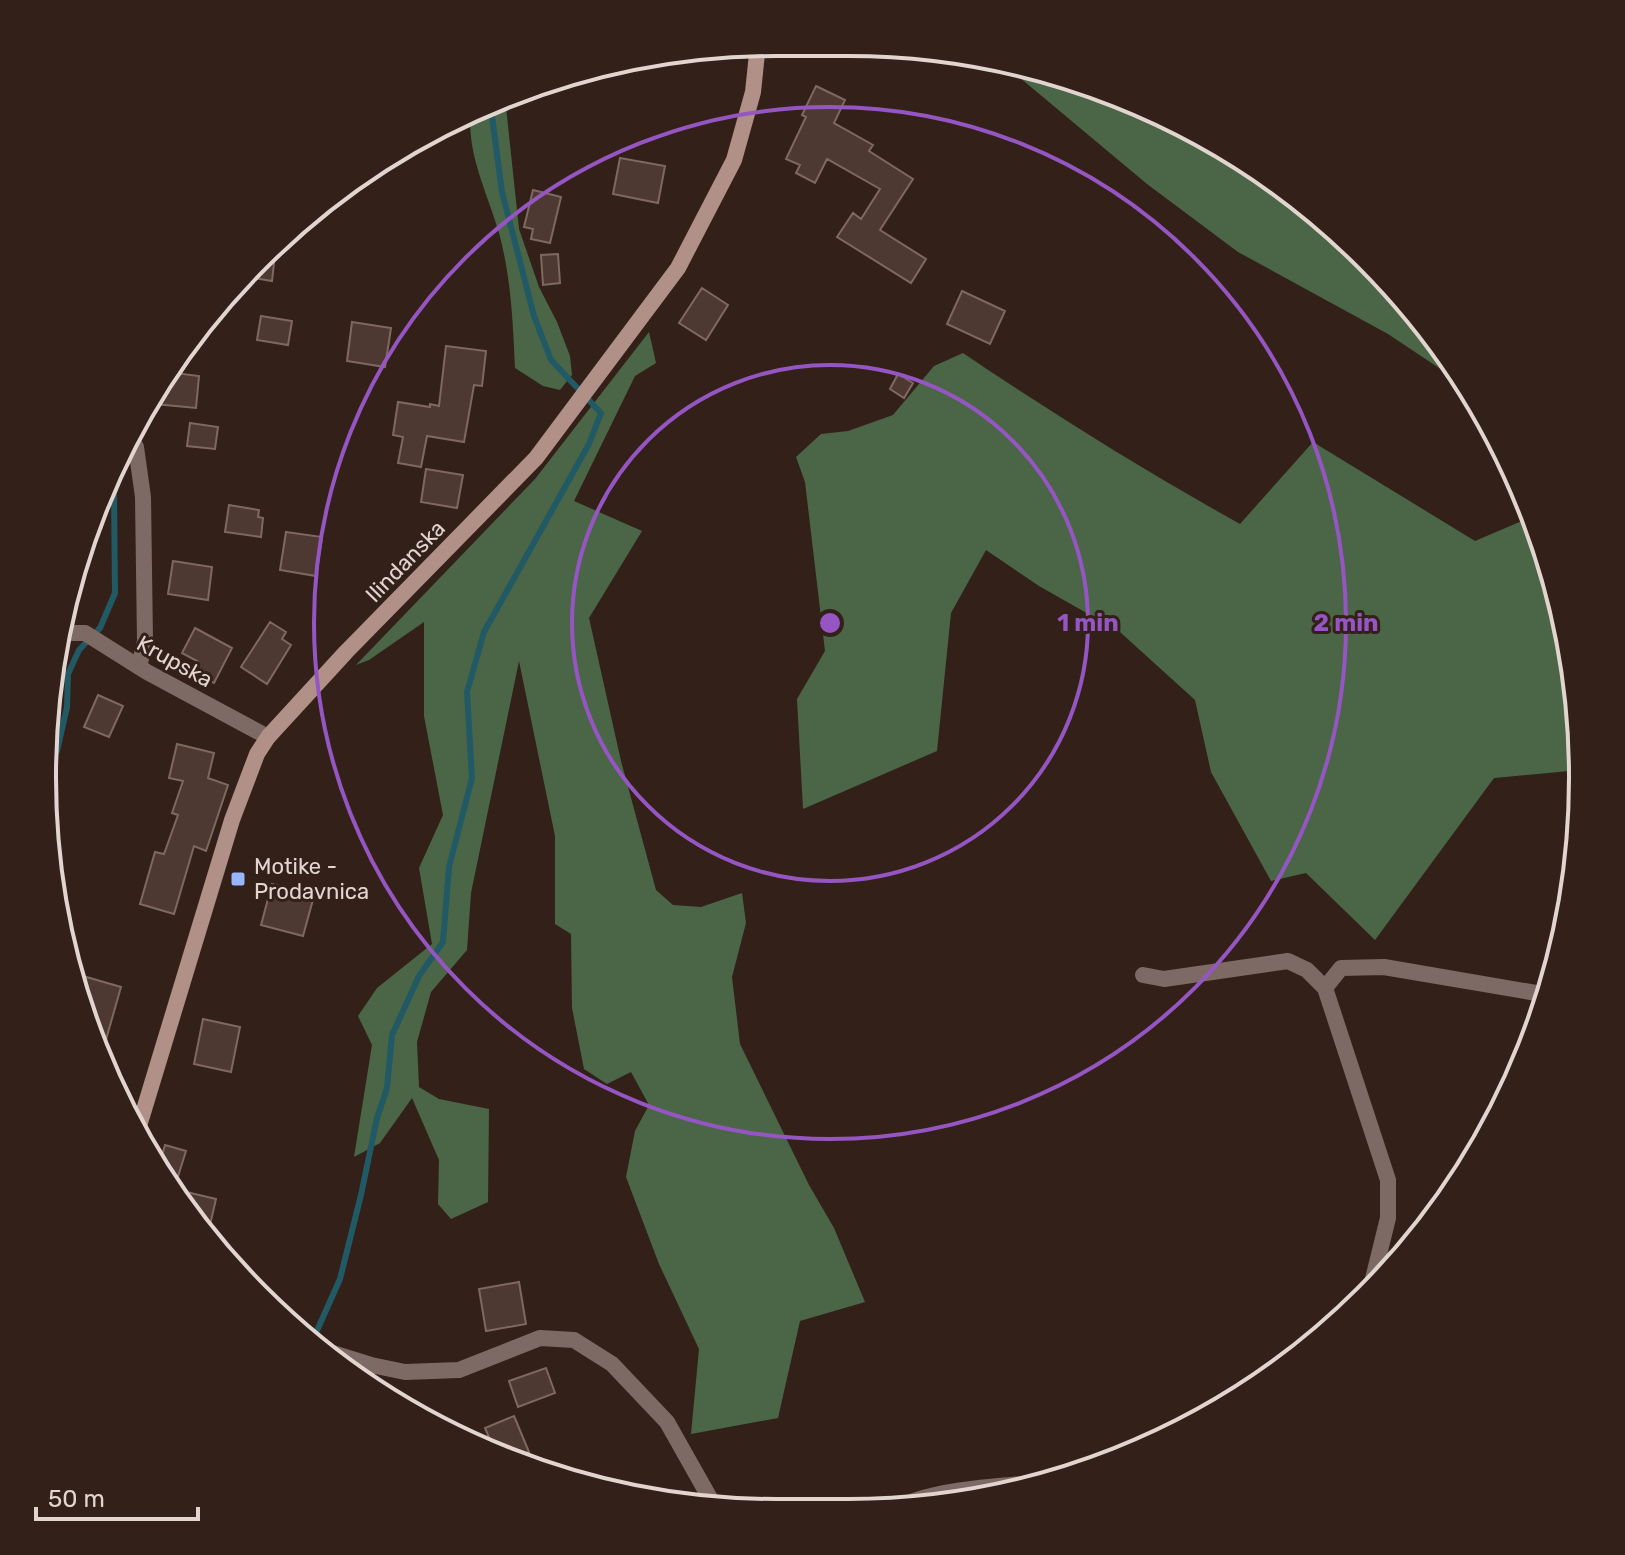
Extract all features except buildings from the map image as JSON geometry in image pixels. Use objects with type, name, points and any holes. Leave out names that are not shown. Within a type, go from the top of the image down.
[{"type":"street","name":"Ilindanska","points":[[142,1118],[232,820],[252,764],[268,737],[536,458],[678,268],[734,160],[753,92],[757,57]]},
{"type":"street","points":[[134,451],[143,497],[145,641],[139,667]]},
{"type":"street","name":"Krupska","points":[[71,633],[85,633],[139,667],[268,737]]},
{"type":"street","points":[[1143,975],[1164,979],[1288,961],[1307,970],[1325,988],[1388,1180],[1388,1218],[1375,1269]]},
{"type":"street","points":[[1325,988],[1341,968],[1384,967],[1536,993]]},
{"type":"street","points":[[350,1358],[405,1372],[459,1370],[540,1338],[574,1340],[612,1364],[667,1422],[708,1495]]},
{"type":"green space","points":[[1020,78],[1079,94],[1167,130],[1287,205],[1358,267],[1420,338],[1442,370],[1388,334],[1238,252],[1147,184]]},
{"type":"green space","points":[[506,109],[519,229],[539,287],[570,356],[572,375],[560,390],[543,386],[515,368],[506,266],[499,233],[479,173],[470,127]]},
{"type":"green space","points":[[649,332],[656,363],[635,376],[574,501],[642,531],[589,618],[621,761],[656,890],[673,905],[701,907],[742,893],[746,923],[732,977],[740,1044],[809,1185],[834,1228],[865,1302],[800,1321],[778,1418],[691,1434],[699,1349],[659,1264],[626,1177],[635,1131],[649,1105],[631,1072],[607,1084],[584,1069],[572,1008],[571,934],[555,924],[555,836],[519,661],[471,893],[467,950],[431,992],[417,1042],[419,1087],[439,1099],[489,1109],[488,1202],[451,1219],[438,1204],[439,1160],[412,1098],[380,1143],[354,1157],[372,1045],[358,1016],[377,988],[432,944],[419,868],[443,815],[424,716],[424,622],[369,660],[356,665],[535,479]]},
{"type":"green space","points":[[963,353],[1100,442],[1240,524],[1313,442],[1475,541],[1522,521],[1555,637],[1563,683],[1569,771],[1494,778],[1375,940],[1306,873],[1271,881],[1211,772],[1195,700],[1120,632],[1039,586],[986,550],[951,613],[937,751],[803,809],[797,699],[825,651],[805,482],[796,457],[821,434],[848,431],[893,415],[934,366]]},
{"type":"waterway","points":[[316,1332],[340,1279],[377,1118],[387,1088],[392,1035],[419,976],[443,942],[449,867],[472,778],[467,692],[484,632],[589,444],[601,413],[551,360],[534,316],[502,192],[492,115]]},
{"type":"waterway","points":[[57,750],[67,707],[68,674],[79,650],[100,628],[115,593],[114,494]]},
{"type":"place","name":"Motike - Prodavnica","points":[[238,879]]}]
